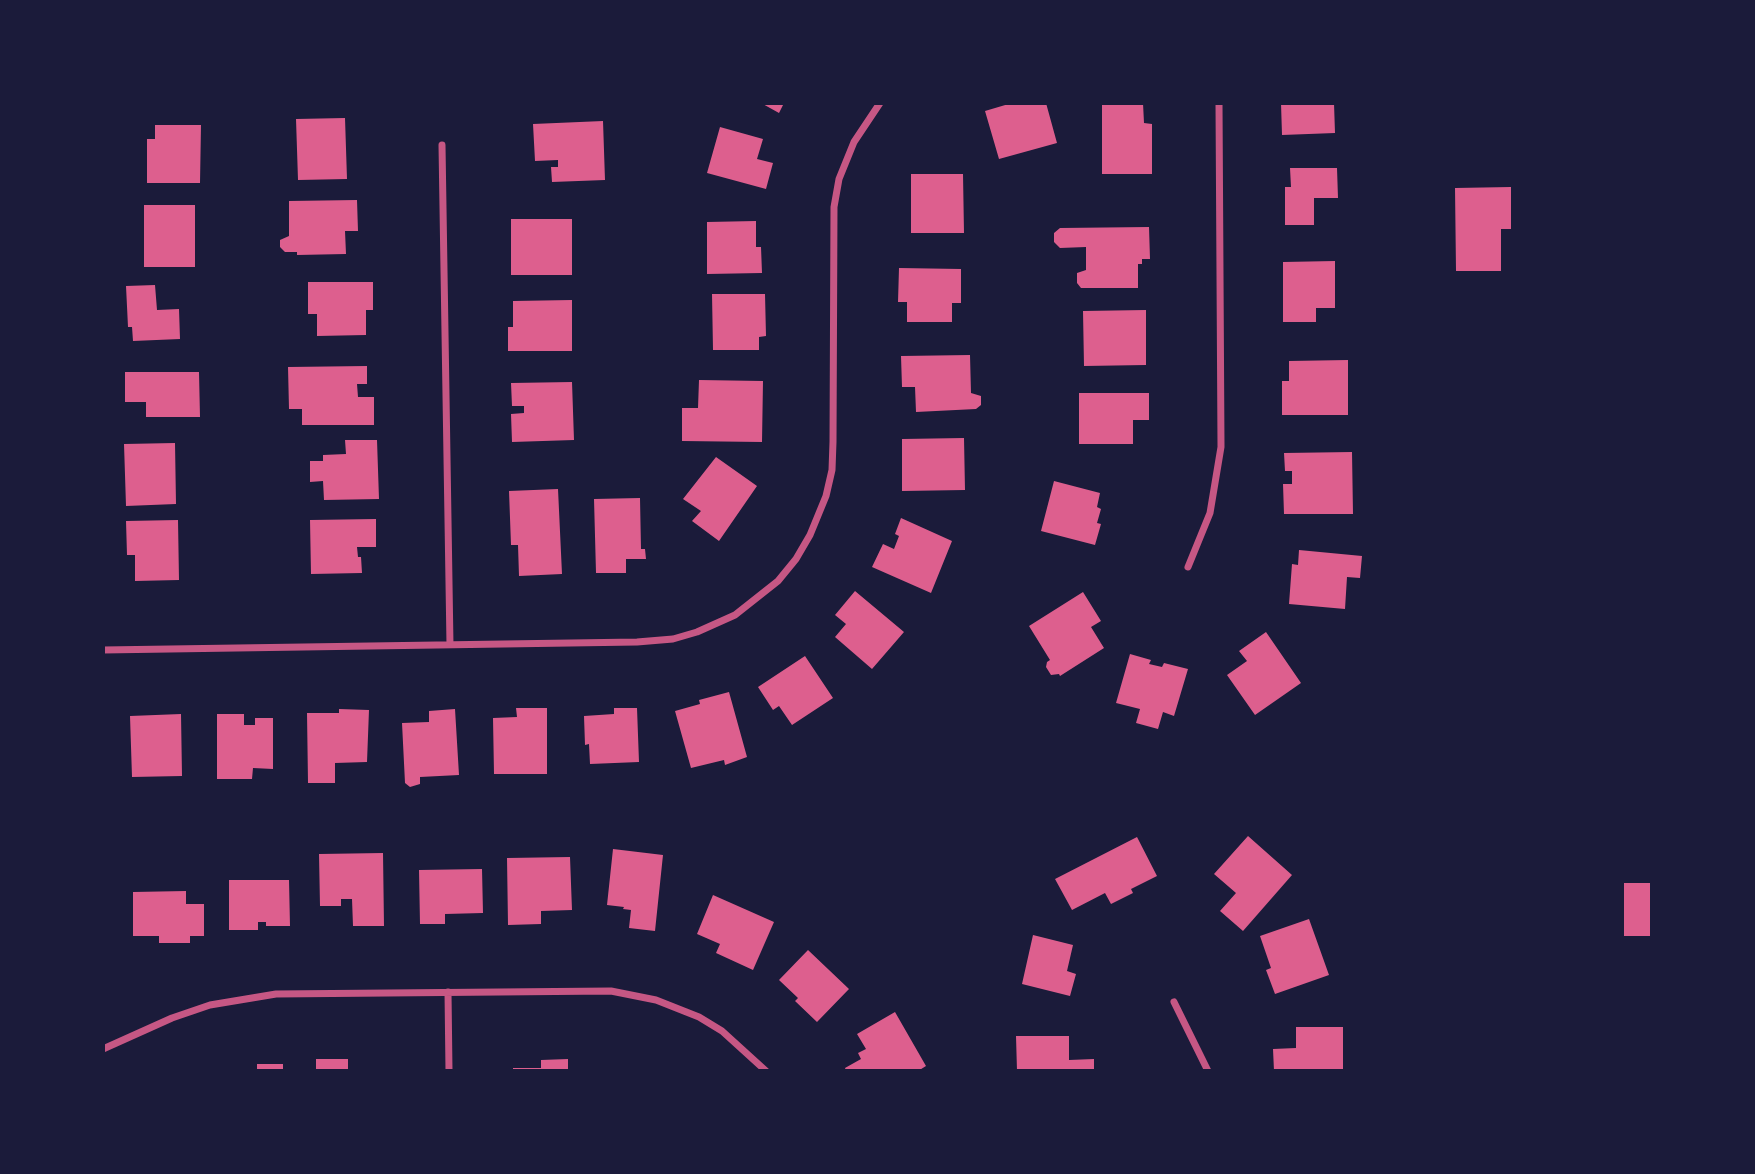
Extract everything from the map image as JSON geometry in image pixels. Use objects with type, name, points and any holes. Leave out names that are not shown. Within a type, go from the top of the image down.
[{"type":"street","points":[[103,650],[637,642],[673,639],[710,628],[735,615],[778,581],[803,548],[816,522],[832,470],[833,233],[836,192],[854,142],[880,103]]},
{"type":"street","points":[[1188,567],[1210,513],[1221,447],[1219,103]]},
{"type":"street","points":[[442,145],[450,645]]},
{"type":"street","points":[[103,1049],[172,1018],[210,1005],[276,995],[611,991],[656,1000],[699,1017],[722,1031],[766,1071]]},
{"type":"street","points":[[448,992],[449,1071]]},
{"type":"street","points":[[1174,1002],[1208,1071]]},
{"type":"building","points":[[761,103],[784,103],[779,113]]},
{"type":"building","points":[[1012,103],[1046,103],[1057,143],[999,159],[985,111]]},
{"type":"building","points":[[1102,103],[1143,103],[1144,123],[1152,124],[1152,174],[1102,174]]},
{"type":"building","points":[[1281,103],[1334,103],[1335,133],[1282,135]]},
{"type":"building","points":[[345,118],[347,179],[298,180],[296,119]]},
{"type":"building","points":[[603,121],[605,180],[552,182],[551,167],[558,167],[558,160],[535,161],[533,124]]},
{"type":"building","points":[[155,125],[201,125],[200,183],[147,183],[147,139],[155,139]]},
{"type":"building","points":[[720,127],[763,139],[757,159],[773,163],[766,189],[707,173]]},
{"type":"building","points":[[1290,168],[1337,168],[1338,198],[1314,198],[1314,225],[1285,225],[1285,187],[1291,187]]},
{"type":"building","points":[[911,174],[963,174],[964,233],[911,233]]},
{"type":"building","points":[[1511,187],[1511,229],[1501,229],[1501,271],[1456,271],[1455,188]]},
{"type":"building","points":[[357,200],[358,231],[345,231],[346,254],[297,255],[297,252],[285,252],[280,247],[280,240],[289,236],[289,201]]},
{"type":"building","points":[[144,205],[195,205],[195,267],[144,267]]},
{"type":"building","points":[[511,219],[572,219],[572,275],[511,275]]},
{"type":"building","points":[[756,221],[756,247],[761,247],[762,273],[707,274],[707,222]]},
{"type":"building","points":[[1149,227],[1150,259],[1142,259],[1142,264],[1138,264],[1138,288],[1081,288],[1077,283],[1077,273],[1086,270],[1086,247],[1060,248],[1054,242],[1054,233],[1060,228]]},
{"type":"building","points":[[1335,261],[1335,308],[1316,308],[1316,322],[1283,322],[1283,262]]},
{"type":"building","points":[[899,268],[961,269],[961,303],[952,303],[952,322],[907,322],[907,302],[898,302]]},
{"type":"building","points":[[308,282],[373,282],[373,310],[366,310],[366,335],[317,336],[317,314],[308,314]]},
{"type":"building","points":[[155,285],[157,310],[179,309],[180,339],[133,341],[132,327],[128,327],[126,286]]},
{"type":"building","points":[[712,294],[765,294],[766,336],[759,337],[759,350],[713,350]]},
{"type":"building","points":[[572,300],[572,351],[508,351],[508,327],[513,327],[513,301]]},
{"type":"building","points":[[1146,310],[1146,365],[1084,366],[1083,311]]},
{"type":"building","points":[[970,355],[971,393],[981,396],[981,405],[976,409],[916,412],[915,387],[902,387],[901,356]]},
{"type":"building","points":[[1348,360],[1348,415],[1282,415],[1282,381],[1289,381],[1289,361]]},
{"type":"building","points":[[367,366],[367,384],[357,384],[358,397],[374,397],[374,425],[302,425],[302,409],[289,409],[288,367]]},
{"type":"building","points":[[125,372],[199,372],[200,417],[146,417],[146,402],[125,402]]},
{"type":"building","points":[[699,380],[763,381],[762,442],[682,441],[682,408],[698,408]]},
{"type":"building","points":[[572,382],[574,440],[512,442],[511,414],[524,413],[524,406],[512,406],[511,383]]},
{"type":"building","points":[[1079,393],[1149,393],[1149,420],[1133,420],[1133,444],[1079,444]]},
{"type":"building","points":[[964,438],[965,490],[902,491],[902,439]]},
{"type":"building","points":[[345,440],[377,440],[379,499],[324,500],[323,481],[310,482],[310,461],[323,461],[323,455],[346,454]]},
{"type":"building","points":[[175,443],[176,504],[126,506],[124,444]]},
{"type":"building","points":[[1352,452],[1353,514],[1284,514],[1283,484],[1292,484],[1292,471],[1285,471],[1284,453]]},
{"type":"building","points":[[716,457],[757,486],[719,541],[692,521],[701,511],[683,499]]},
{"type":"building","points":[[1054,481],[1100,493],[1097,507],[1101,509],[1097,523],[1101,524],[1095,545],[1041,531]]},
{"type":"building","points":[[558,489],[562,574],[519,576],[518,545],[511,545],[509,491]]},
{"type":"building","points":[[640,498],[641,549],[645,549],[646,559],[626,559],[626,573],[596,573],[594,499]]},
{"type":"building","points":[[901,518],[952,541],[931,593],[872,567],[883,544],[894,549],[899,536],[895,534]]},
{"type":"building","points":[[376,519],[376,547],[357,547],[362,573],[311,574],[310,520]]},
{"type":"building","points":[[178,520],[179,580],[135,581],[135,555],[127,555],[126,521]]},
{"type":"building","points":[[1299,550],[1362,556],[1360,578],[1347,577],[1345,609],[1289,604],[1292,564],[1298,565]]},
{"type":"building","points":[[855,591],[904,632],[872,669],[835,637],[846,624],[835,615]]},
{"type":"building","points":[[1083,592],[1101,621],[1091,627],[1104,648],[1060,676],[1051,675],[1046,667],[1050,660],[1029,626]]},
{"type":"building","points":[[1266,632],[1301,683],[1255,715],[1227,675],[1247,661],[1239,651]]},
{"type":"building","points":[[1130,654],[1151,660],[1149,664],[1162,667],[1164,663],[1188,669],[1174,716],[1163,712],[1158,729],[1136,723],[1140,709],[1116,703]]},
{"type":"building","points":[[805,656],[833,698],[792,725],[779,706],[773,710],[758,687]]},
{"type":"building","points":[[729,692],[747,757],[725,765],[724,760],[691,768],[675,711],[700,704],[699,700]]},
{"type":"building","points":[[516,708],[547,708],[547,774],[494,774],[493,718],[517,717]]},
{"type":"building","points":[[614,708],[637,708],[639,762],[590,764],[589,744],[585,745],[584,716],[614,714]]},
{"type":"building","points":[[339,709],[369,710],[367,762],[335,763],[335,783],[308,783],[307,713],[339,713]]},
{"type":"building","points":[[455,709],[459,775],[420,777],[420,784],[410,787],[405,783],[402,723],[429,722],[429,711]]},
{"type":"building","points":[[181,714],[182,776],[132,777],[130,716]]},
{"type":"building","points":[[217,714],[244,714],[244,725],[255,725],[255,718],[273,718],[273,769],[253,768],[252,779],[217,779]]},
{"type":"building","points":[[1248,836],[1292,875],[1243,931],[1220,911],[1236,893],[1214,874]]},
{"type":"building","points":[[1137,837],[1157,876],[1131,889],[1133,893],[1111,904],[1105,893],[1072,910],[1055,879]]},
{"type":"building","points":[[613,849],[663,855],[655,931],[629,928],[631,910],[607,905]]},
{"type":"building","points":[[383,853],[384,926],[353,926],[352,899],[341,899],[341,906],[320,906],[319,854]]},
{"type":"building","points":[[570,857],[572,910],[541,911],[541,924],[508,925],[507,858]]},
{"type":"building","points":[[482,869],[483,913],[445,914],[445,924],[420,924],[419,870]]},
{"type":"building","points":[[229,880],[289,880],[290,926],[266,926],[266,922],[258,922],[258,930],[229,930]]},
{"type":"building","points":[[1624,883],[1652,883],[1652,936],[1624,936]]},
{"type":"building","points":[[186,891],[186,904],[204,904],[204,936],[190,936],[190,943],[159,943],[159,936],[133,936],[133,892]]},
{"type":"building","points":[[713,895],[774,922],[753,970],[716,953],[720,944],[697,934]]},
{"type":"building","points":[[1309,919],[1329,975],[1275,994],[1266,970],[1271,968],[1260,936]]},
{"type":"building","points":[[1033,935],[1073,945],[1067,971],[1076,974],[1070,996],[1022,984]]},
{"type":"building","points":[[808,950],[849,989],[817,1022],[795,1001],[798,998],[779,980]]},
{"type":"building","points":[[895,1012],[926,1066],[918,1071],[846,1071],[845,1068],[861,1059],[858,1053],[866,1049],[857,1034]]},
{"type":"building","points":[[1296,1027],[1343,1027],[1343,1071],[1274,1071],[1273,1049],[1296,1048]]},
{"type":"building","points":[[1016,1036],[1069,1036],[1069,1060],[1094,1059],[1094,1071],[1017,1071]]},
{"type":"building","points":[[316,1059],[348,1059],[348,1071],[316,1071]]},
{"type":"building","points":[[568,1059],[568,1071],[513,1071],[513,1068],[541,1068],[541,1060]]},
{"type":"building","points":[[257,1064],[283,1064],[283,1071],[257,1071]]}]
